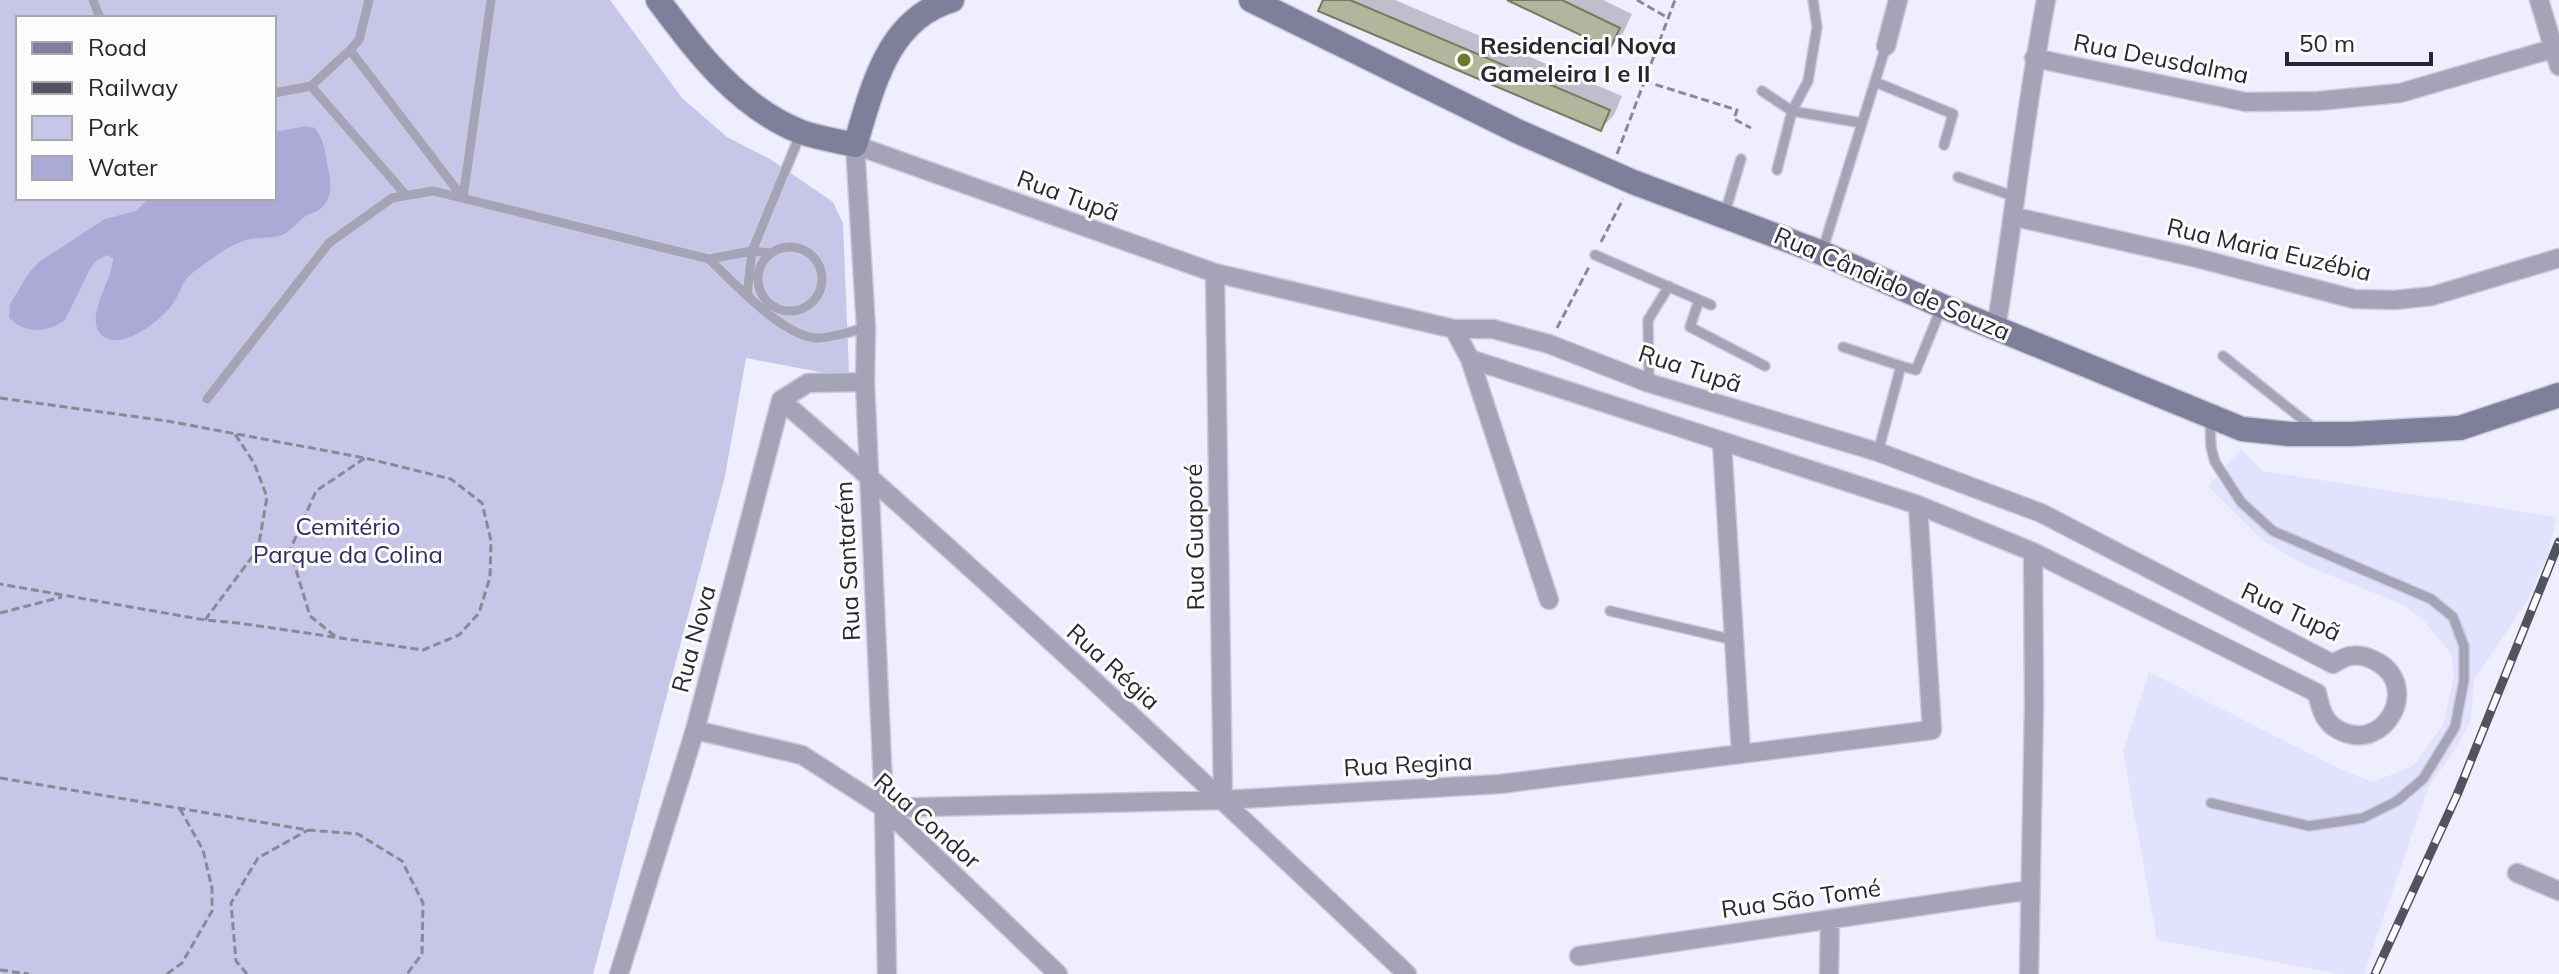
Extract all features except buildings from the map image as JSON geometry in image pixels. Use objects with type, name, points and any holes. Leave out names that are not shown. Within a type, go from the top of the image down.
[{"type":"street","points":[[658,0],[721,79],[761,109],[801,131],[855,145],[878,74],[895,41],[912,22],[939,2]]},
{"type":"street","name":"Rua Cândido de Souza","points":[[1251,0],[1519,132],[1610,172],[1822,253],[1942,306],[2242,429],[2322,434],[2460,428],[2559,395]]},
{"type":"street","points":[[1886,46],[1898,0]]},
{"type":"street","points":[[1996,328],[2015,217],[2034,58],[2046,0]]},
{"type":"street","points":[[2539,0],[2557,54]]},
{"type":"street","name":"Rua Deusdalma","points":[[2034,58],[2246,102],[2318,101],[2400,93],[2557,54]]},
{"type":"street","name":"Rua Tupã","points":[[855,145],[1215,273],[1454,329],[1493,329],[1549,344],[1649,383],[1878,452],[2041,513],[2333,664],[2351,656],[2370,657],[2387,668],[2397,686],[2397,705],[2388,723],[2371,734],[2352,736],[2334,728],[2321,713],[2317,693],[2033,552],[1918,505],[1470,359]]},
{"type":"street","name":"Rua Santarém","points":[[855,145],[866,328],[865,382],[884,808],[887,974]]},
{"type":"street","name":"Rua Maria Euzébia","points":[[2015,217],[2197,258],[2354,299],[2395,300],[2432,296],[2559,258]]},
{"type":"street","name":"Rua Guaporé","points":[[1215,273],[1223,800]]},
{"type":"street","points":[[1454,329],[1470,359],[1549,600]]},
{"type":"street","points":[[781,400],[808,383],[865,382]]},
{"type":"street","name":"Rua Régia","points":[[781,400],[869,476],[1223,800],[1407,974]]},
{"type":"street","name":"Rua Nova","points":[[619,974],[695,730],[781,400]]},
{"type":"street","points":[[1722,442],[1741,754]]},
{"type":"street","name":"Rua Regina","points":[[884,808],[1223,800],[1500,784],[1932,730],[1918,505]]},
{"type":"street","points":[[2029,974],[2034,706],[2033,552]]},
{"type":"street","name":"Rua Condor","points":[[695,730],[802,755],[884,808],[1058,974]]},
{"type":"street","points":[[2517,873],[2559,891]]},
{"type":"street","name":"Rua São Tomé","points":[[1579,956],[2030,890]]},
{"type":"street","points":[[1829,974],[1830,919]]},
{"type":"lane","points":[[276,93],[311,86],[350,50],[359,40],[369,0]]},
{"type":"lane","points":[[463,198],[491,0]]},
{"type":"lane","points":[[1777,170],[1792,111],[1808,81],[1817,27],[1813,0]]},
{"type":"lane","points":[[1822,253],[1886,46]]},
{"type":"lane","points":[[350,50],[463,198]]},
{"type":"lane","points":[[1875,82],[1953,114],[1944,145]]},
{"type":"lane","points":[[311,86],[405,194]]},
{"type":"lane","points":[[1762,91],[1792,111],[1862,123]]},
{"type":"lane","points":[[747,296],[752,251],[801,131]]},
{"type":"lane","points":[[1724,216],[1741,159]]},
{"type":"lane","points":[[1958,177],[2016,197]]},
{"type":"lane","points":[[207,399],[329,243],[375,208],[405,194],[433,191],[709,259],[752,251],[770,253]]},
{"type":"lane","points":[[747,296],[764,299],[772,306],[793,311],[813,302],[822,283],[822,272],[811,254],[790,246],[770,253],[759,270],[758,280],[764,299]]},
{"type":"lane","points":[[1595,255],[1711,305]]},
{"type":"lane","points":[[709,259],[747,296],[796,334],[818,338],[866,328]]},
{"type":"lane","points":[[1649,383],[1648,320],[1669,286]]},
{"type":"lane","points":[[1699,300],[1690,327],[1765,366]]},
{"type":"lane","points":[[1843,347],[1916,370],[1942,306]]},
{"type":"lane","points":[[2223,356],[2322,434]]},
{"type":"lane","points":[[1878,452],[1901,366]]},
{"type":"lane","points":[[2210,416],[2215,462],[2241,502],[2273,531],[2431,599],[2453,617],[2464,646],[2464,680],[2455,727],[2423,779],[2397,801],[2363,818],[2309,826],[2211,803]]},
{"type":"lane","points":[[1610,611],[1734,640]]},
{"type":"path","points":[[1637,0],[1668,18]]},
{"type":"path","points":[[1610,172],[1675,0]]},
{"type":"path","points":[[1644,81],[1737,110],[1734,119],[1751,128]]},
{"type":"path","points":[[0,398],[234,433],[365,458],[451,479],[482,503],[491,541],[490,577],[479,613],[459,635],[423,650],[205,620],[0,584]]},
{"type":"path","points":[[205,620],[258,549],[267,497],[254,463],[234,433]]},
{"type":"path","points":[[336,637],[310,616],[290,550],[316,491],[365,458]]},
{"type":"path","points":[[0,613],[64,597]]},
{"type":"path","points":[[0,778],[308,830],[358,834],[402,861],[423,903],[422,954],[407,974]]},
{"type":"path","points":[[167,974],[182,963],[212,911],[212,888],[203,850],[180,808]]},
{"type":"path","points":[[247,974],[236,961],[231,903],[258,858],[308,830]]},
{"type":"path","points":[[0,970],[29,974]]},
{"type":"shaded area","points":[[2241,449],[2263,471],[2557,517],[2546,562],[2539,571],[2535,585],[2474,680],[2471,720],[2428,788],[2364,974],[2340,974],[2157,940],[2123,752],[2149,672],[2342,770],[2373,782],[2413,766],[2443,725],[2454,677],[2451,654],[2424,621],[2404,605],[2305,565],[2262,540],[2208,486]]},
{"type":"green space","name":"Cemitério Parque da Colina","points":[[0,0],[610,0],[682,98],[727,137],[770,159],[833,202],[843,223],[849,372],[841,376],[746,358],[725,476],[593,974],[0,974]]},
{"type":"water","points":[[307,126],[315,128],[324,147],[329,174],[330,191],[326,202],[289,231],[273,237],[246,240],[216,256],[188,277],[166,312],[131,337],[112,340],[98,330],[97,311],[112,267],[113,258],[107,255],[90,269],[65,320],[36,330],[22,327],[9,318],[10,304],[39,262],[105,219],[136,211],[147,200],[276,200],[276,132]]},
{"type":"railway","points":[[2375,974],[2457,795],[2559,542]]},
{"type":"place","name":"Residencial Nova Gameleira I e II","points":[[1464,60]]}]
